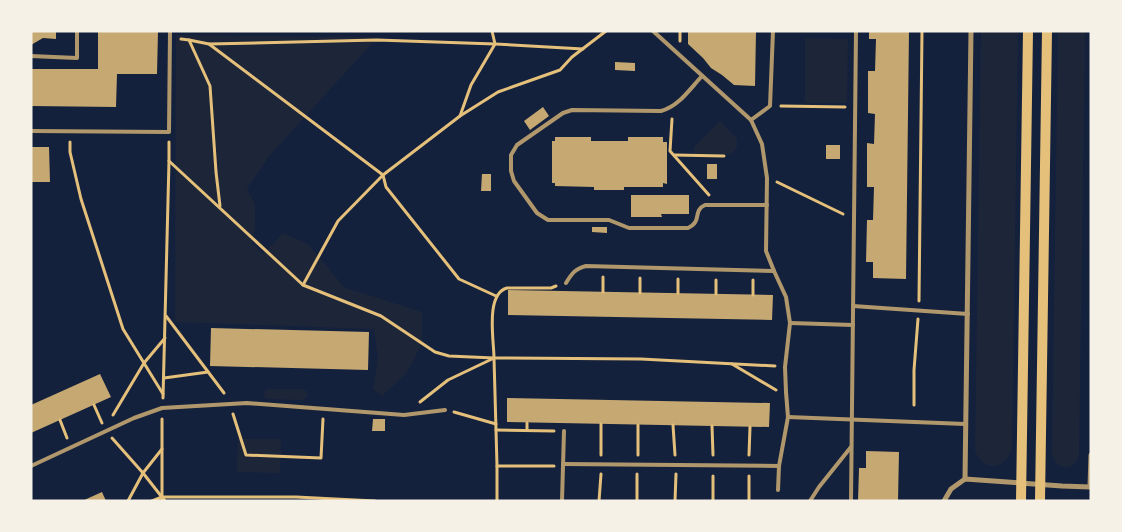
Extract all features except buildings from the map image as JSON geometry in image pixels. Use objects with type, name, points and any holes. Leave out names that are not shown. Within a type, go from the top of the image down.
[{"type":"main road","points":[[1021,501],[1028,31]]},
{"type":"main road","points":[[1040,501],[1047,31]]},
{"type":"street","points":[[965,480],[971,31]]},
{"type":"street","points":[[944,501],[951,489],[965,480],[1090,487],[1091,455]]},
{"type":"lane","points":[[31,56],[77,58],[77,31]]},
{"type":"lane","points":[[31,131],[169,132],[170,31]]},
{"type":"lane","points":[[653,31],[751,120],[762,144],[767,178],[766,250],[786,297],[790,323],[785,367],[788,417],[779,466],[778,490]]},
{"type":"lane","points":[[751,120],[770,106],[773,31]]},
{"type":"lane","points":[[851,501],[856,31]]},
{"type":"lane","points":[[702,76],[678,103],[661,111],[572,110],[563,113],[517,145],[511,155],[511,171],[514,182],[537,213],[548,220],[609,220],[629,228],[688,228],[694,225],[700,207],[705,205],[767,205]]},
{"type":"lane","points":[[566,283],[573,272],[586,266],[774,271]]},
{"type":"lane","points":[[853,306],[968,314]]},
{"type":"lane","points":[[790,323],[853,325]]},
{"type":"lane","points":[[31,466],[134,418],[162,408],[247,403],[404,415],[445,410]]},
{"type":"lane","points":[[788,417],[965,424]]},
{"type":"lane","points":[[562,501],[564,431]]},
{"type":"lane","points":[[810,501],[852,447]]},
{"type":"lane","points":[[563,464],[779,466]]},
{"type":"path","points":[[460,116],[471,85],[494,44],[492,31]]},
{"type":"path","points":[[303,285],[338,221],[383,175],[460,116],[498,92],[560,70],[572,57],[606,31]]},
{"type":"path","points":[[914,405],[914,370],[919,311],[922,31]]},
{"type":"path","points":[[170,38],[208,44],[377,40],[583,49]]},
{"type":"path","points":[[189,40],[210,86],[220,207]]},
{"type":"path","points":[[208,44],[383,175],[386,187],[460,279],[496,296]]},
{"type":"path","points":[[780,106],[852,107]]},
{"type":"path","points":[[670,108],[672,114],[670,151],[705,190]]},
{"type":"path","points":[[70,131],[70,152],[81,199],[123,329],[163,394]]},
{"type":"path","points":[[163,499],[162,408],[169,132]]},
{"type":"path","points":[[674,155],[724,156]]},
{"type":"path","points":[[169,161],[303,285],[381,316],[435,352],[449,356],[493,358],[640,359],[785,367]]},
{"type":"path","points":[[778,183],[854,219]]},
{"type":"path","points":[[496,501],[497,466],[492,309],[496,296],[500,291],[507,288],[551,288],[566,283]]},
{"type":"path","points":[[165,316],[232,404]]},
{"type":"path","points":[[105,431],[117,406],[144,363],[165,338]]},
{"type":"path","points":[[404,415],[448,380],[493,358]]},
{"type":"path","points":[[732,364],[778,391],[786,392]]},
{"type":"path","points":[[164,378],[208,372]]},
{"type":"path","points":[[94,405],[105,431],[143,473],[163,499]]},
{"type":"path","points":[[445,410],[496,424]]},
{"type":"path","points":[[232,412],[246,454],[321,458],[322,430]]},
{"type":"path","points":[[60,420],[71,447]]},
{"type":"path","points":[[527,423],[527,430]]},
{"type":"path","points":[[496,430],[564,431]]},
{"type":"path","points":[[128,501],[143,473],[162,449]]},
{"type":"path","points":[[497,466],[553,466],[563,464]]},
{"type":"path","points":[[152,501],[163,499],[296,497],[375,501]]},
{"type":"shaded area","points":[[981,31],[1018,31],[1012,449],[1005,461],[994,466],[984,462],[975,451]]},
{"type":"shaded area","points":[[1058,31],[1085,31],[1079,455],[1077,461],[1069,467],[1057,464],[1052,454]]},
{"type":"shaded area","points":[[176,35],[378,37],[270,155],[247,189],[255,204],[255,229],[252,243],[263,254],[283,233],[309,245],[345,288],[422,312],[422,344],[406,374],[382,396],[373,389],[378,359],[374,329],[175,322]]},
{"type":"shaded area","points":[[805,38],[848,39],[847,103],[805,103]]},
{"type":"shaded area","points":[[720,121],[737,139],[737,147],[731,154],[694,154],[694,147]]},
{"type":"shaded area","points":[[268,389],[303,389],[307,393],[307,397],[303,400],[267,399],[263,396]]},
{"type":"shaded area","points":[[238,439],[281,439],[280,473],[237,472]]}]
